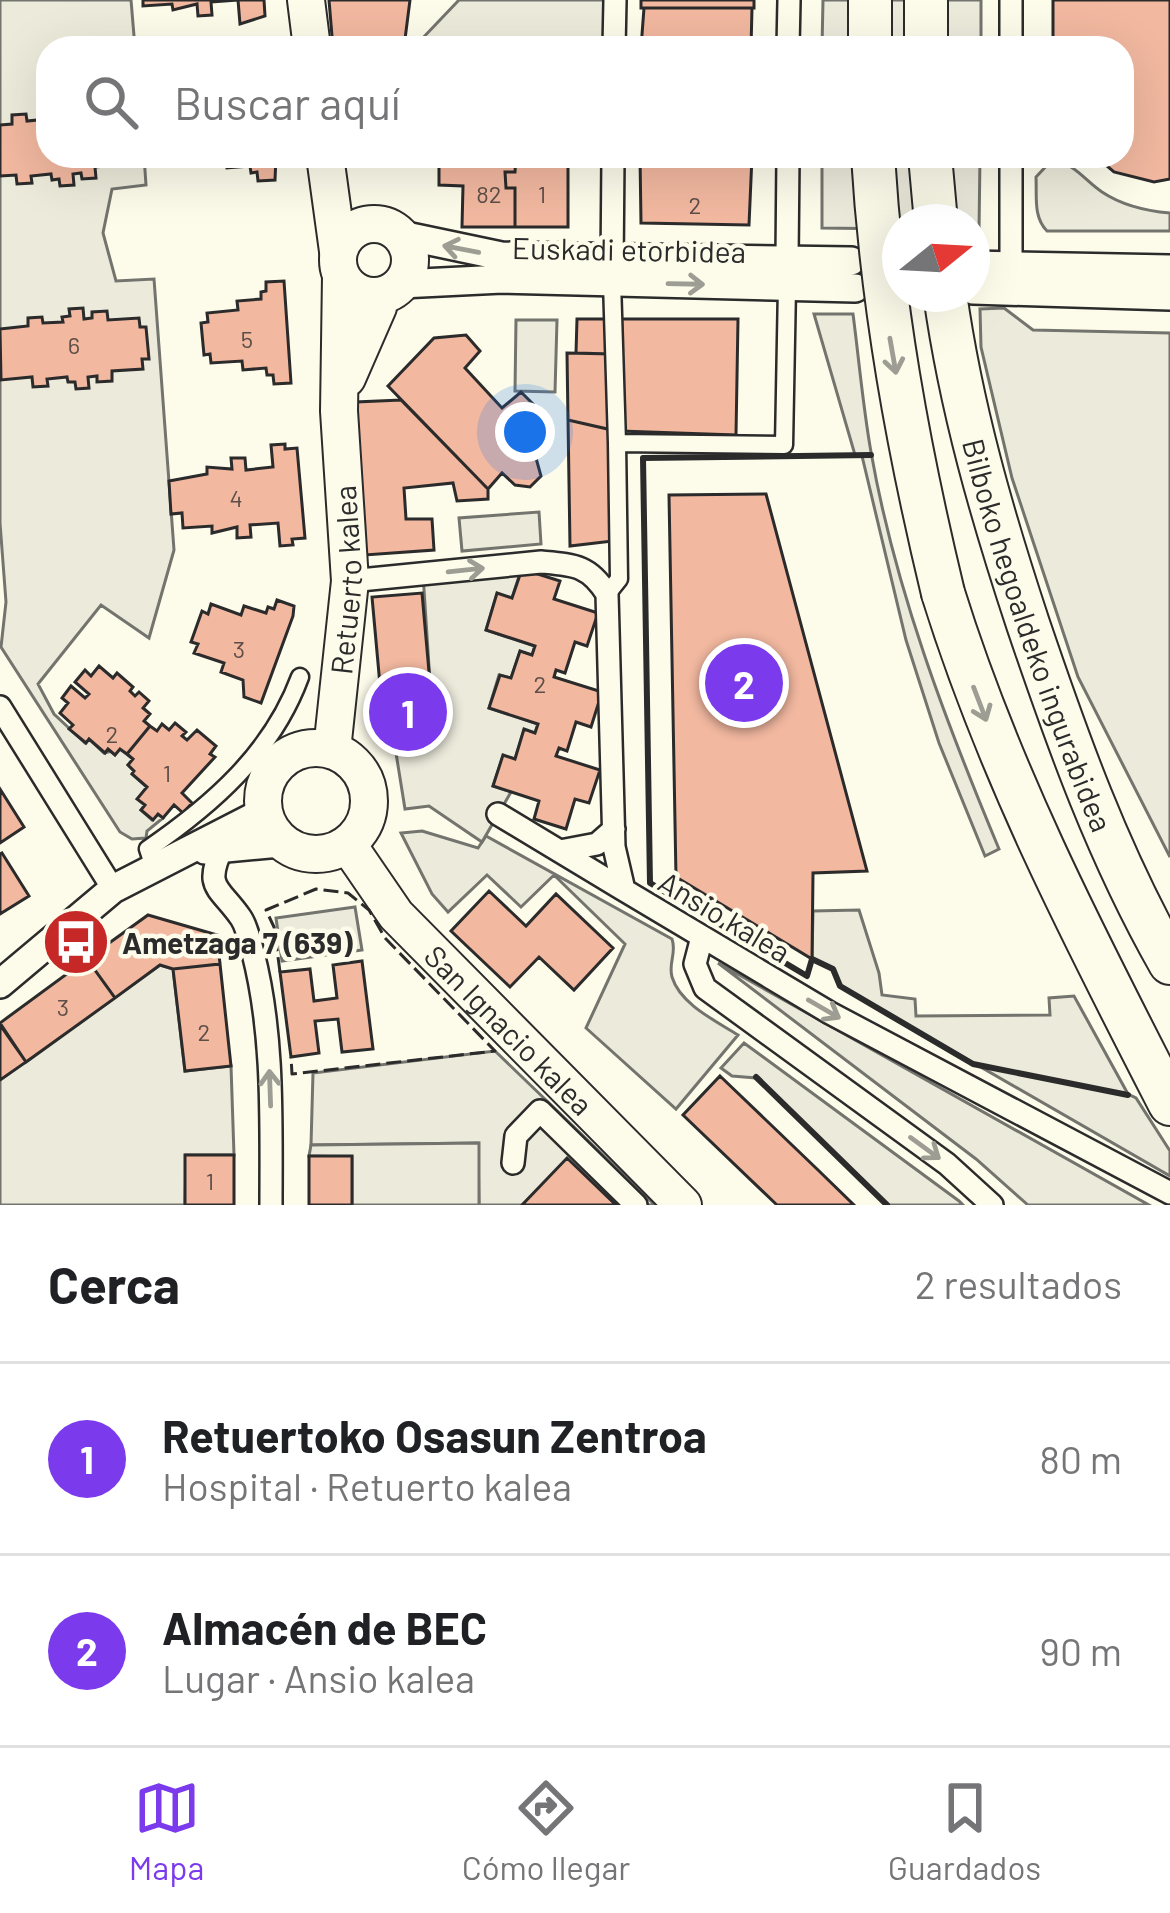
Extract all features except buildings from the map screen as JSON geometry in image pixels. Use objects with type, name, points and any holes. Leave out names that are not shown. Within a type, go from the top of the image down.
[{"type":"highway","points":[[870,0],[870,36]]},
{"type":"highway","points":[[926,0],[926,36]]},
{"type":"highway","name":"Bilboko hegoaldeko ingurabidea","points":[[874,168],[887,321],[943,593],[1006,771],[1082,933]]},
{"type":"highway","points":[[931,168],[934,204]]},
{"type":"highway","name":"Bilboko hegoaldeko ingurabidea","points":[[947,312],[966,416],[1029,625],[1088,797],[1132,897],[1170,963]]},
{"type":"highway","points":[[1029,625],[1170,905]]},
{"type":"highway","points":[[1082,933],[1170,1058]]},
{"type":"highway","points":[[1082,933],[1170,1104]]},
{"type":"main road","points":[[306,0],[310,36]]},
{"type":"main road","name":"Retuerto kalea","points":[[327,168],[340,264],[339,411],[350,581],[332,750]]},
{"type":"main road","points":[[339,411],[348,375],[378,307],[410,265],[410,254],[344,168]]},
{"type":"main road","points":[[390,290],[361,294],[340,264],[343,240],[360,226],[392,229]]},
{"type":"main road","points":[[314,747],[332,750],[362,774],[369,811],[361,831],[348,844],[328,854],[304,854],[271,827],[263,790],[281,760],[314,747]]},
{"type":"main road","name":"San Ignacio kalea","points":[[348,844],[396,915],[683,1205]]},
{"type":"street","points":[[614,36],[615,0]]},
{"type":"street","points":[[788,36],[789,0]]},
{"type":"street","points":[[1011,0],[1011,36]]},
{"type":"street","points":[[350,581],[542,562],[571,565],[595,575],[607,594],[619,579],[613,168]]},
{"type":"street","points":[[617,442],[784,445],[788,168]]},
{"type":"street","points":[[1011,168],[1011,266]]},
{"type":"street","name":"Euskadi etorbidea","points":[[392,229],[500,256],[612,270]]},
{"type":"street","points":[[990,265],[1170,269]]},
{"type":"street","name":"Euskadi etorbidea","points":[[390,290],[612,270],[853,274]]},
{"type":"street","points":[[990,291],[1170,296]]},
{"type":"street","name":"Ansio kalea","points":[[607,594],[614,829],[624,890],[830,1013],[1170,1193]]},
{"type":"street","points":[[0,984],[151,858],[232,783],[287,709],[300,677]]},
{"type":"street","points":[[0,707],[113,889]]},
{"type":"street","points":[[498,814],[624,890]]},
{"type":"street","points":[[151,858],[223,846],[271,827]]},
{"type":"street","points":[[183,854],[271,827]]},
{"type":"street","points":[[560,851],[597,844],[614,829]]},
{"type":"street","points":[[223,846],[212,868],[215,892],[242,920],[254,957],[271,1080],[271,1205]]},
{"type":"street","points":[[702,937],[695,964],[705,988],[946,1164],[992,1205]]},
{"type":"street","points":[[513,1163],[516,1136],[540,1111],[636,1205]]},
{"type":"shaded area","points":[[0,0],[131,0],[134,36],[36,36],[36,168],[145,168],[146,185],[112,189],[103,233],[116,281],[154,279],[174,550],[149,638],[101,605],[38,684],[54,714],[85,743],[89,739],[104,753],[120,749],[133,759],[128,765],[132,774],[147,787],[138,799],[145,805],[141,810],[152,820],[158,814],[163,818],[147,831],[146,838],[132,839],[120,832],[1,647],[6,602],[0,523]]},
{"type":"shaded area","points":[[459,0],[604,0],[604,36],[425,36]]},
{"type":"shaded area","points":[[823,0],[981,0],[981,36],[822,36]]},
{"type":"shaded area","points":[[822,168],[980,168],[979,204],[882,204],[882,229],[822,228]]},
{"type":"shaded area","points":[[1044,168],[1072,168],[1118,201],[1170,213],[1170,231],[1047,231],[1038,213],[1036,177]]},
{"type":"shaded area","points":[[1004,308],[1033,330],[1170,333],[1170,857],[1078,677],[1012,478],[981,347],[980,312]]},
{"type":"shaded area","points":[[814,314],[853,314],[881,503],[924,654],[999,849],[985,856],[939,743],[906,640],[862,456],[855,455]]},
{"type":"shaded area","points":[[516,320],[557,320],[555,392],[515,391]]},
{"type":"shaded area","points":[[539,512],[541,544],[462,551],[459,518]]},
{"type":"shaded area","points":[[523,564],[512,598],[497,594],[486,630],[535,646],[532,655],[520,652],[511,678],[499,675],[489,708],[538,724],[535,733],[524,730],[515,759],[503,756],[493,786],[511,792],[482,842],[429,806],[405,809],[392,728],[416,726],[412,685],[430,682],[423,574]]},
{"type":"shaded area","points":[[422,831],[478,848],[486,836],[672,939],[671,972],[676,987],[700,1011],[738,1035],[676,1109],[586,1028],[625,944],[554,875],[521,907],[487,875],[448,912],[432,894],[401,833]]},
{"type":"shaded area","points":[[355,907],[362,950],[282,961],[276,918]]},
{"type":"shaded area","points":[[859,910],[882,995],[915,999],[916,1016],[1050,1015],[1049,998],[1074,996],[1128,1094],[1136,1098],[1170,1151],[1170,1176],[840,986],[833,969],[812,959],[813,911]]},
{"type":"shaded area","points":[[718,963],[1149,1205],[1028,1205],[976,1159]]},
{"type":"shaded area","points":[[160,965],[173,969],[185,1071],[231,1066],[234,1155],[186,1155],[185,1205],[0,1205],[0,1080]]},
{"type":"shaded area","points":[[744,1043],[963,1205],[887,1205],[756,1078],[732,1076],[721,1068]]},
{"type":"shaded area","points":[[495,1051],[655,1205],[479,1205],[478,1143],[311,1145],[313,1073]]},
{"type":"shaded area","points":[[479,1143],[479,1205],[352,1205],[352,1157],[309,1156],[311,1145]]},
{"type":"fence","points":[[280,972],[274,927],[266,910],[316,889],[348,893],[369,910],[385,938],[495,1051],[292,1074],[291,1057]]},
{"type":"wall","points":[[871,455],[643,458],[650,883],[807,976],[812,959],[833,969],[840,986],[973,1064],[1128,1095]]},
{"type":"wall","points":[[756,1077],[887,1205]]},
{"type":"place","name":"Almacén de BEC","points":[[744,683]]},
{"type":"place","name":"Retuertoko Osasun Zentroa","points":[[408,712]]},
{"type":"place","name":"Ametzaga 7 (639)","points":[[76,942]]}]
